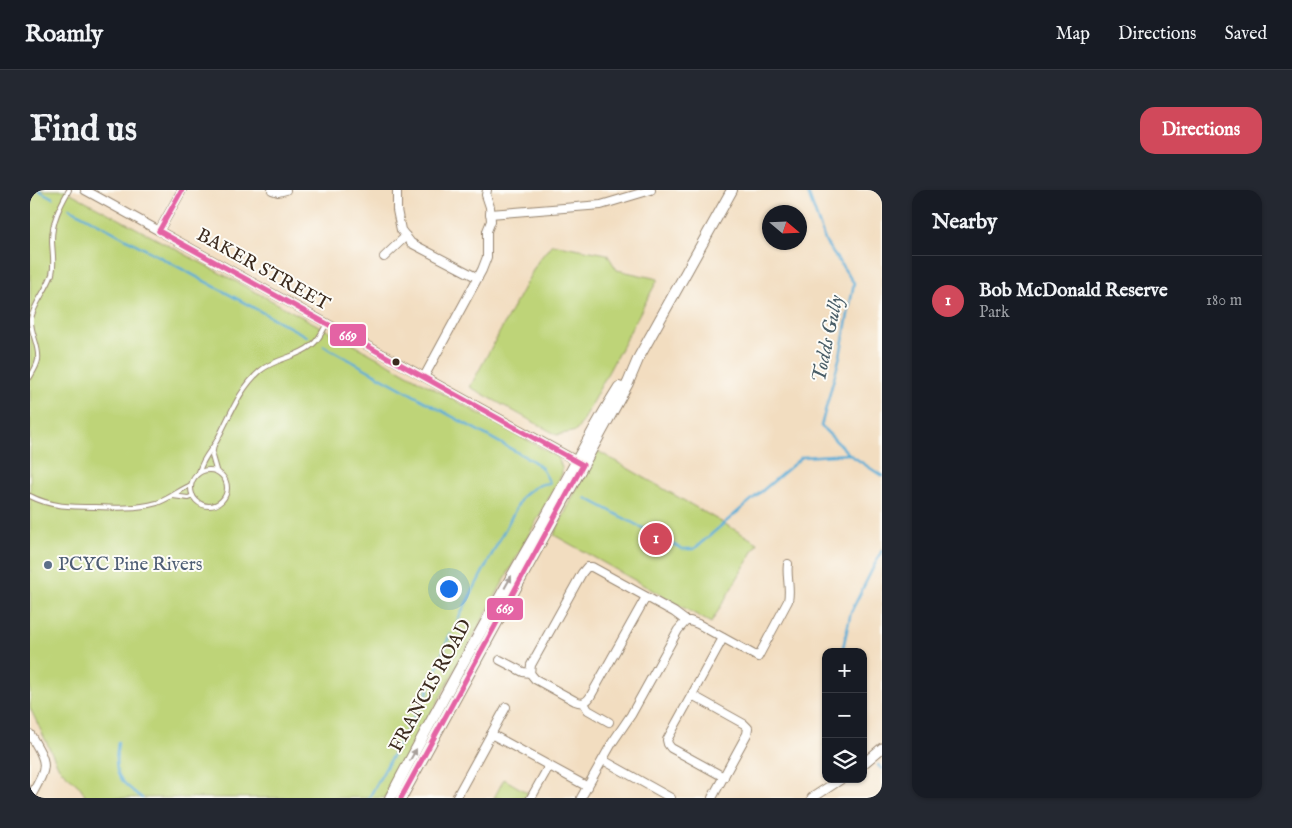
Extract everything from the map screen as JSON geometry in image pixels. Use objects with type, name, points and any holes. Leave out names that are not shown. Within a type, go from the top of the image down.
[{"type":"main road","name":"FRANCIS ROAD","points":[[402,798],[580,463],[603,412],[640,357],[732,190]]},
{"type":"main road","name":"FRANCIS ROAD","points":[[390,798],[507,583],[580,463]]},
{"type":"street","name":"BAKER STREET","points":[[85,190],[580,463]]},
{"type":"street","points":[[159,231],[182,190]]},
{"type":"street","points":[[272,190],[278,192],[286,190]]},
{"type":"street","points":[[397,190],[397,210],[401,230],[411,243],[478,278]]},
{"type":"street","points":[[424,377],[478,278],[486,258],[487,231],[491,221],[490,207],[486,195],[487,190]]},
{"type":"street","points":[[490,214],[601,206],[650,190]]},
{"type":"street","points":[[384,257],[406,236]]},
{"type":"street","points":[[530,673],[531,665],[586,567],[592,567],[646,596],[686,621],[695,622],[758,657],[788,601],[790,591],[787,575],[788,564]]},
{"type":"street","points":[[584,703],[590,697],[646,596]]},
{"type":"street","points":[[581,798],[612,743],[631,715],[678,630],[686,621]]},
{"type":"street","points":[[723,638],[667,740],[671,748],[724,777]]},
{"type":"street","points":[[500,660],[523,672],[530,673],[535,679],[575,701],[584,703],[588,710],[609,722]]},
{"type":"street","points":[[692,694],[748,728],[747,734],[712,798]]},
{"type":"street","points":[[456,798],[506,707]]},
{"type":"street","points":[[30,734],[44,760],[44,769],[30,798]]},
{"type":"street","points":[[491,734],[588,787]]},
{"type":"street","points":[[867,761],[882,748]]},
{"type":"street","points":[[603,760],[671,798]]},
{"type":"street","points":[[531,798],[549,766]]},
{"type":"street","points":[[812,798],[835,783]]},
{"type":"lane","points":[[30,377],[36,366],[38,353],[31,329],[31,319],[52,275],[54,267],[53,224],[69,190]]},
{"type":"lane","points":[[199,472],[210,469],[216,470],[224,476],[228,489],[224,499],[216,505],[206,506],[193,496],[191,491],[192,480],[199,472],[206,455],[214,445],[238,399],[254,378],[268,365],[303,351],[312,345],[318,339],[327,323]]},
{"type":"lane","points":[[214,445],[212,456],[216,470]]},
{"type":"lane","points":[[30,496],[43,502],[62,506],[128,508],[146,506],[173,496],[191,485]]},
{"type":"lane","points":[[173,496],[183,498],[193,496]]},
{"type":"green space","points":[[30,190],[65,190],[347,341],[558,457],[562,474],[385,798],[86,798],[81,788],[59,768],[30,708]]},
{"type":"green space","points":[[552,244],[607,254],[617,270],[658,279],[579,427],[576,431],[557,435],[470,387],[538,261]]},
{"type":"green space","points":[[596,450],[758,543],[711,623],[554,535]]},
{"type":"green space","points":[[504,779],[528,793],[525,798],[494,798]]},
{"type":"waterway","points":[[38,190],[53,198]]},
{"type":"waterway","name":"Todds Gully","points":[[807,190],[826,243],[854,283],[840,356],[821,426],[849,454],[882,476]]},
{"type":"waterway","points":[[69,208],[308,337]]},
{"type":"waterway","points":[[324,346],[533,461],[541,467],[550,483],[534,487],[522,497],[457,621]]},
{"type":"waterway","points":[[586,498],[682,549],[694,549],[802,457],[849,454]]},
{"type":"waterway","name":"Todds Gully","points":[[843,648],[851,612],[882,550]]},
{"type":"waterway","points":[[369,798],[427,693],[450,634]]},
{"type":"waterway","points":[[118,742],[116,762],[118,774],[121,780],[142,798]]},
{"type":"waterway","name":"Todds Gully","points":[[878,765],[882,769]]},
{"type":"transit line","name":"669","points":[[159,231],[182,190]]},
{"type":"transit line","name":"669","points":[[159,231],[583,465],[401,798]]},
{"type":"place","name":"Bob McDonald Reserve","points":[[656,539]]},
{"type":"place","name":"PCYC Pine Rivers","points":[[48,565]]}]
